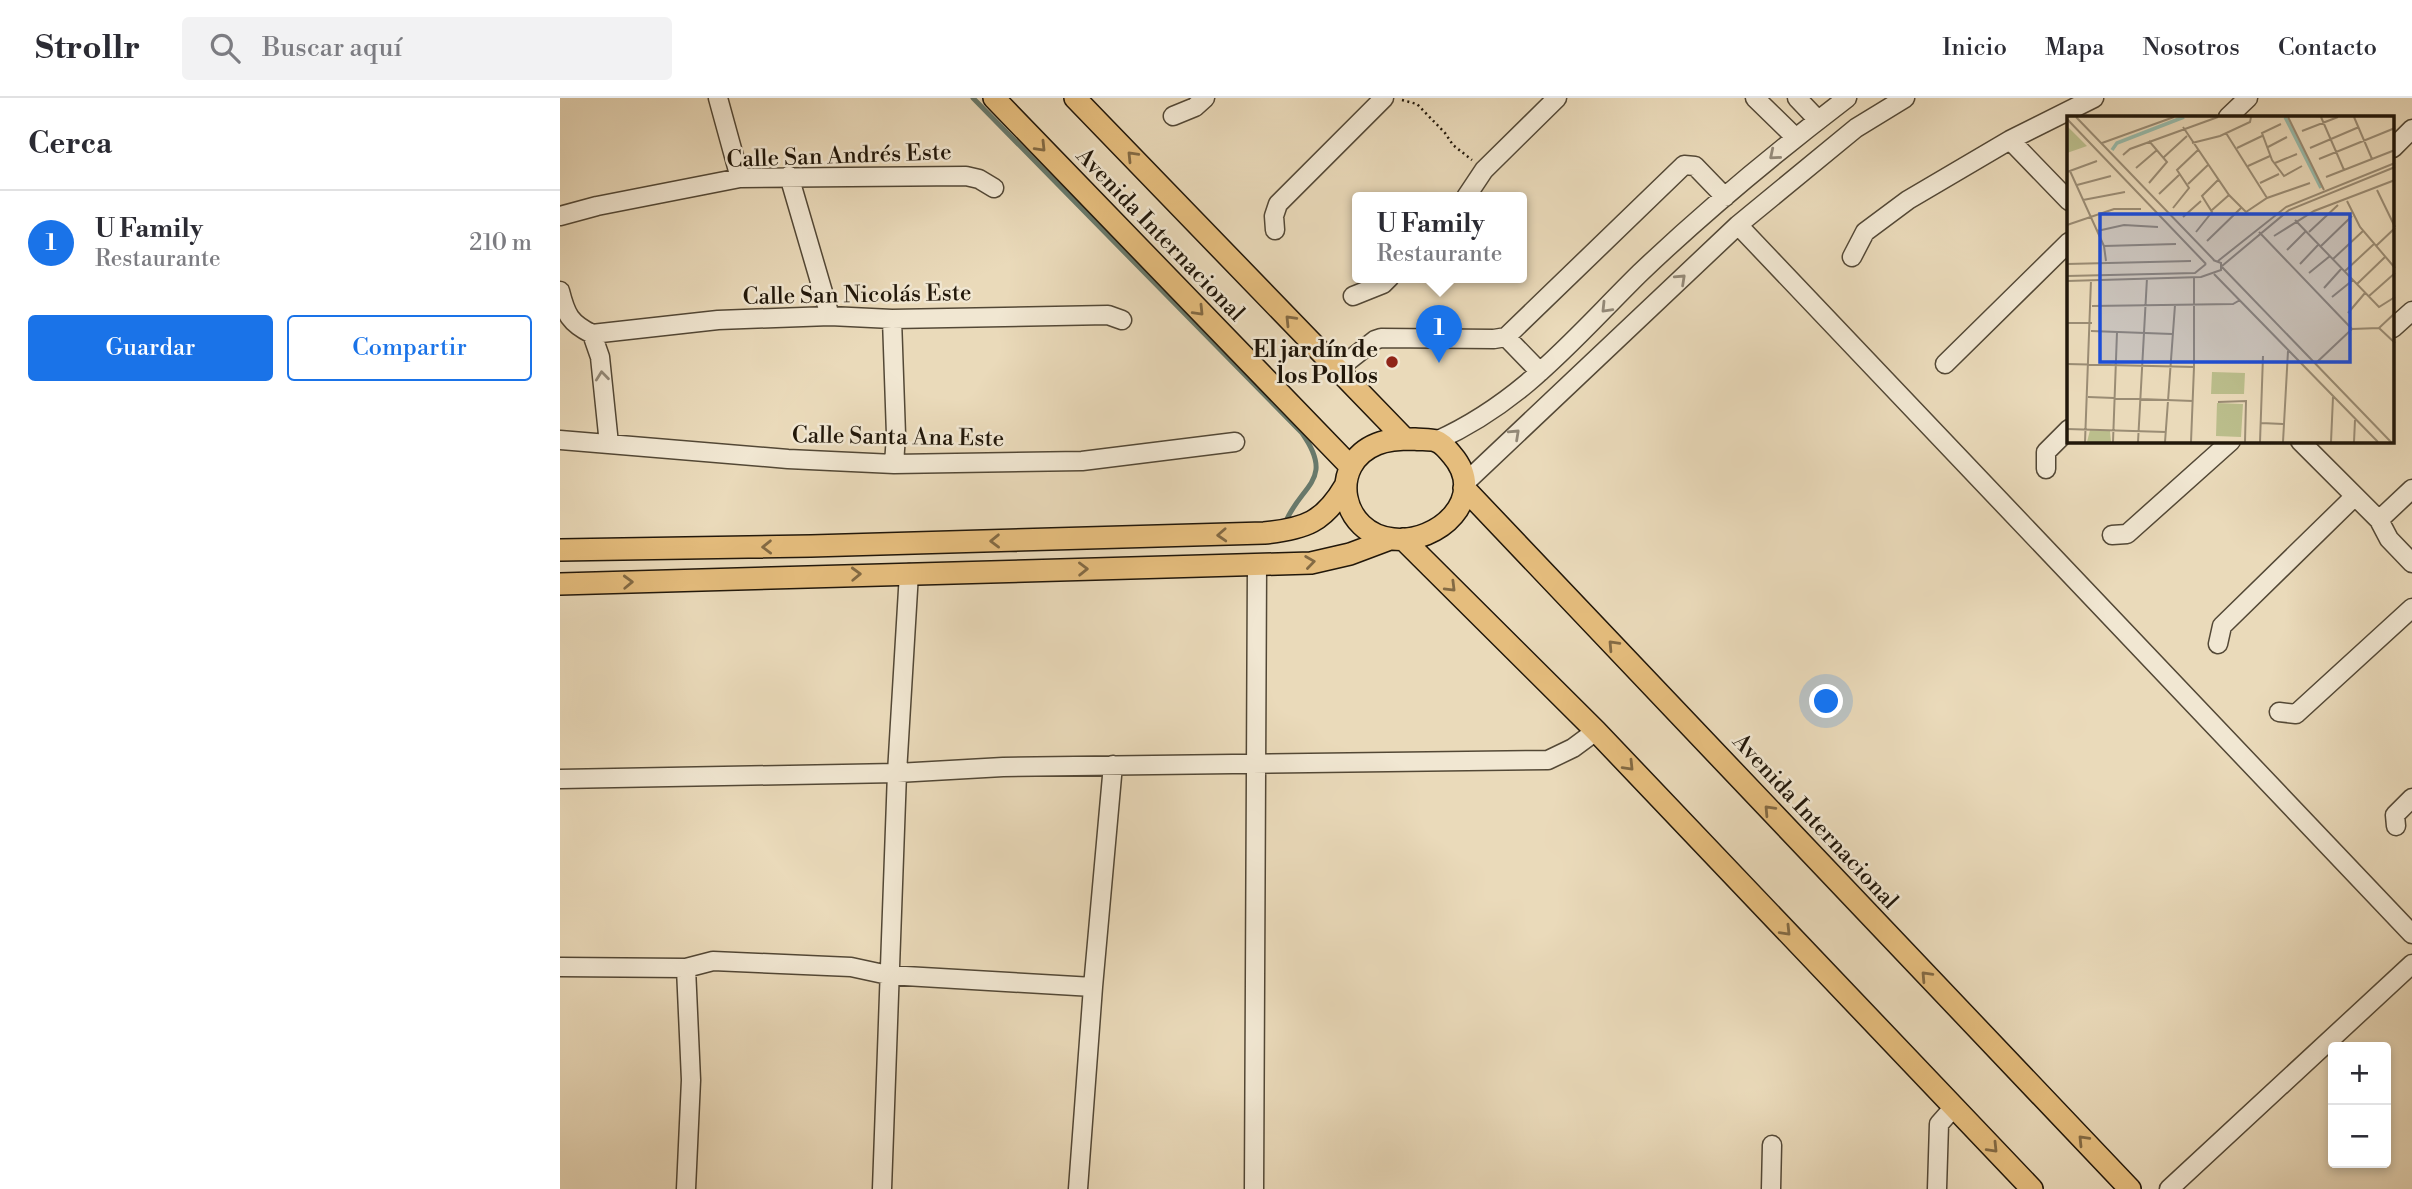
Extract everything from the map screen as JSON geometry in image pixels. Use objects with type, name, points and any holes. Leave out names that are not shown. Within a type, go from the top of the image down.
[{"type":"main road","name":"Avenida Internacional","points":[[994,98],[1347,476]]},
{"type":"main road","name":"Avenida Internacional","points":[[1075,98],[1405,439]]},
{"type":"main road","points":[[560,550],[1264,533],[1294,530],[1320,517],[1335,503],[1347,476],[1362,453],[1377,444],[1405,439],[1436,441],[1446,448],[1457,461],[1465,485],[1456,513],[1443,526],[1429,534],[1396,539],[1311,563],[560,584]]},
{"type":"main road","points":[[1347,476],[1347,503],[1354,516],[1367,530],[1396,539],[1596,731],[2032,1189]]},
{"type":"main road","name":"Avenida Internacional","points":[[1465,485],[2130,1189]]},
{"type":"main road","points":[[657,581],[658,549]]},
{"type":"street","points":[[718,98],[740,178]]},
{"type":"street","points":[[1173,116],[1195,107],[1205,98]]},
{"type":"street","points":[[1275,230],[1278,204],[1384,98]]},
{"type":"street","points":[[1470,192],[1485,170],[1557,98]]},
{"type":"street","points":[[1755,98],[1796,138]]},
{"type":"street","points":[[1797,98],[1818,120]]},
{"type":"street","points":[[1436,441],[1461,430],[1507,400],[1579,336],[1640,273],[1725,197],[1847,98]]},
{"type":"street","points":[[1874,117],[1887,98]]},
{"type":"street","points":[[1465,485],[1738,225],[1856,128],[1905,98]]},
{"type":"street","points":[[1852,257],[1865,232],[1908,200],[2010,140],[2094,98]]},
{"type":"street","points":[[2229,116],[2248,98]]},
{"type":"street","points":[[2394,147],[2412,129]]},
{"type":"street","points":[[2010,140],[2067,199]]},
{"type":"street","points":[[1338,369],[1381,338],[1506,337],[1684,165],[1695,166],[1725,197]]},
{"type":"street","name":"Calle San Andrés Este","points":[[560,216],[597,206],[740,178],[966,176],[979,179],[994,188]]},
{"type":"street","points":[[789,177],[830,316]]},
{"type":"street","points":[[1738,225],[2412,933]]},
{"type":"street","points":[[1945,364],[2067,244]]},
{"type":"street","points":[[1353,296],[1384,283]]},
{"type":"street","points":[[560,291],[565,310],[575,326],[592,334],[600,357],[609,444]]},
{"type":"street","points":[[2394,327],[2412,311]]},
{"type":"street","name":"Calle San Nicolás Este","points":[[592,334],[718,320],[830,316],[892,319],[1108,315],[1122,320]]},
{"type":"street","points":[[892,319],[896,435],[894,464]]},
{"type":"street","points":[[1579,336],[1600,356]]},
{"type":"street","points":[[1506,337],[1540,372]]},
{"type":"street","points":[[2046,469],[2046,452],[2067,431]]},
{"type":"street","name":"Calle Santa Ana Este","points":[[560,440],[788,459],[894,464],[1082,461],[1235,442]]},
{"type":"street","points":[[2112,535],[2127,534],[2229,443]]},
{"type":"street","points":[[2302,443],[2379,520],[2389,540],[2412,563]]},
{"type":"street","points":[[2379,520],[2412,489]]},
{"type":"street","points":[[2218,644],[2222,626],[2354,497]]},
{"type":"street","points":[[1254,1189],[1258,565]]},
{"type":"street","points":[[883,1189],[888,975],[909,573]]},
{"type":"street","points":[[2279,712],[2296,714],[2412,608]]},
{"type":"street","points":[[560,779],[897,773],[1113,765],[1548,760],[1573,748],[1596,731]]},
{"type":"street","points":[[1078,1189],[1113,765]]},
{"type":"street","points":[[2396,826],[2395,815],[2412,798]]},
{"type":"street","points":[[560,967],[686,968],[713,961],[851,967],[888,975],[1093,987]]},
{"type":"street","points":[[2169,1189],[2412,964]]},
{"type":"street","points":[[686,968],[691,1080],[686,1189]]},
{"type":"street","points":[[1937,1189],[1939,1124],[1954,1107]]},
{"type":"street","points":[[1771,1189],[1772,1145]]},
{"type":"path","points":[[1392,98],[1417,104],[1453,145],[1485,170]]},
{"type":"waterway","points":[[973,98],[1302,433],[1316,461],[1316,472],[1286,521]]},
{"type":"place","name":"El jardín de los Pollos","points":[[1392,362]]},
{"type":"place","name":"U Family","points":[[1439,363]]}]
